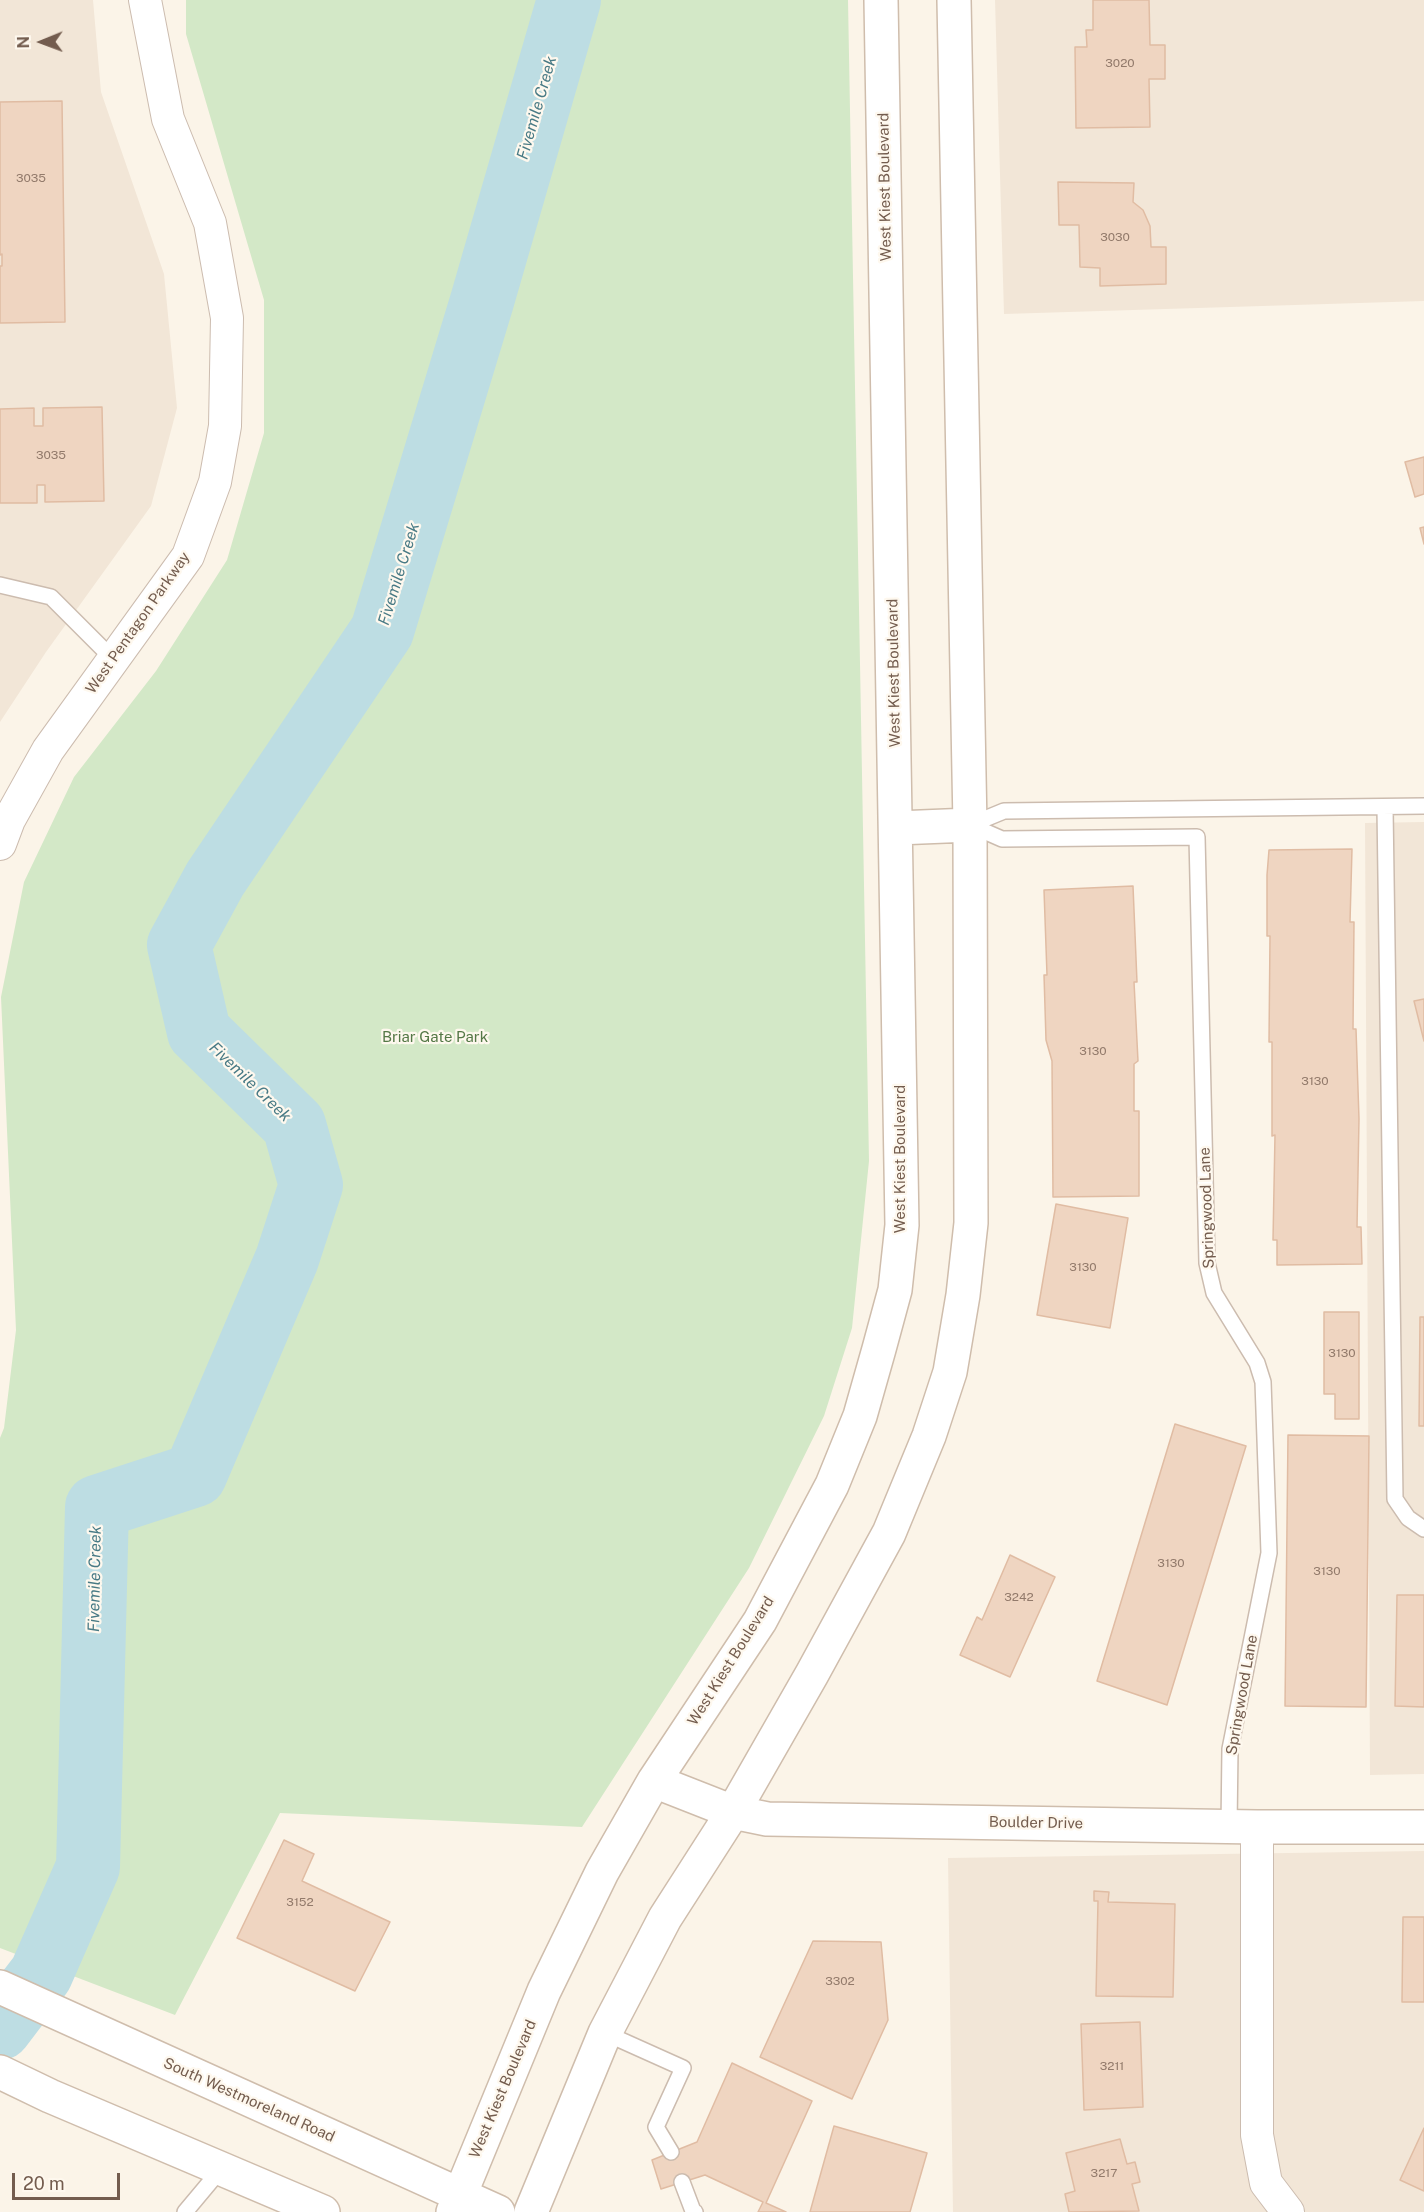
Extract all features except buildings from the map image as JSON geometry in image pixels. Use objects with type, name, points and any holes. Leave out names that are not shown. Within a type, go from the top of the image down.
[{"type":"main road","name":"West Kiest Boulevard","points":[[457,2204],[544,1991],[602,1872],[654,1781],[760,1621],[832,1485],[860,1416],[892,1300],[902,1225],[897,828],[881,0]]},
{"type":"main road","points":[[531,2212],[605,2033],[666,1918],[733,1812],[813,1674],[889,1533],[929,1436],[950,1372],[963,1295],[971,1223],[970,825],[954,0]]},
{"type":"main road","points":[[897,828],[970,825]]},
{"type":"main road","name":"Boulder Drive","points":[[654,1781],[733,1812],[767,1819],[1243,1827],[1424,1827]]},
{"type":"main road","name":"South Westmoreland Road","points":[[0,1987],[457,2204],[498,2212]]},
{"type":"main road","points":[[0,2072],[323,2212]]},
{"type":"street","name":"West Pentagon Parkway","points":[[0,844],[9,820],[48,750],[188,556],[215,482],[225,426],[227,318],[210,223],[168,119],[145,0]]},
{"type":"street","name":"Springwood Lane","points":[[1243,1827],[1257,2135],[1266,2183],[1288,2212]]},
{"type":"lane","points":[[0,585],[51,597],[114,660]]},
{"type":"lane","points":[[970,825],[1004,812],[1424,806]]},
{"type":"lane","points":[[1385,808],[1395,1499],[1408,1518],[1424,1529]]},
{"type":"lane","name":"Springwood Lane","points":[[970,825],[1002,839],[1197,837],[1207,1263],[1214,1293],[1257,1363],[1263,1382],[1269,1553],[1230,1749],[1243,1827]]},
{"type":"lane","points":[[605,2033],[683,2068],[656,2127],[671,2152]]},
{"type":"lane","points":[[185,2212],[221,2169]]},
{"type":"lane","points":[[682,2182],[695,2212]]},
{"type":"shaded area","points":[[0,0],[93,0],[101,92],[164,274],[177,408],[151,506],[46,652],[0,722]]},
{"type":"shaded area","points":[[995,0],[1424,0],[1424,301],[1004,314]]},
{"type":"shaded area","points":[[1424,822],[1424,1774],[1370,1775],[1365,823]]},
{"type":"shaded area","points":[[1424,1851],[1424,2212],[953,2212],[948,1858]]},
{"type":"green space","name":"Briar Gate Park","points":[[186,0],[848,0],[869,1161],[852,1328],[824,1416],[749,1568],[582,1827],[280,1813],[175,2015],[0,1948],[0,1438],[4,1428],[16,1330],[1,997],[24,882],[74,777],[156,671],[227,560],[264,433],[264,300],[186,34]]},
{"type":"waterway","name":"Fivemile Creek","points":[[0,2028],[41,1974],[88,1867],[97,1507],[195,1475],[287,1259],[311,1185],[294,1125],[199,1032],[179,945],[215,879],[382,631],[482,301],[569,0]]}]
